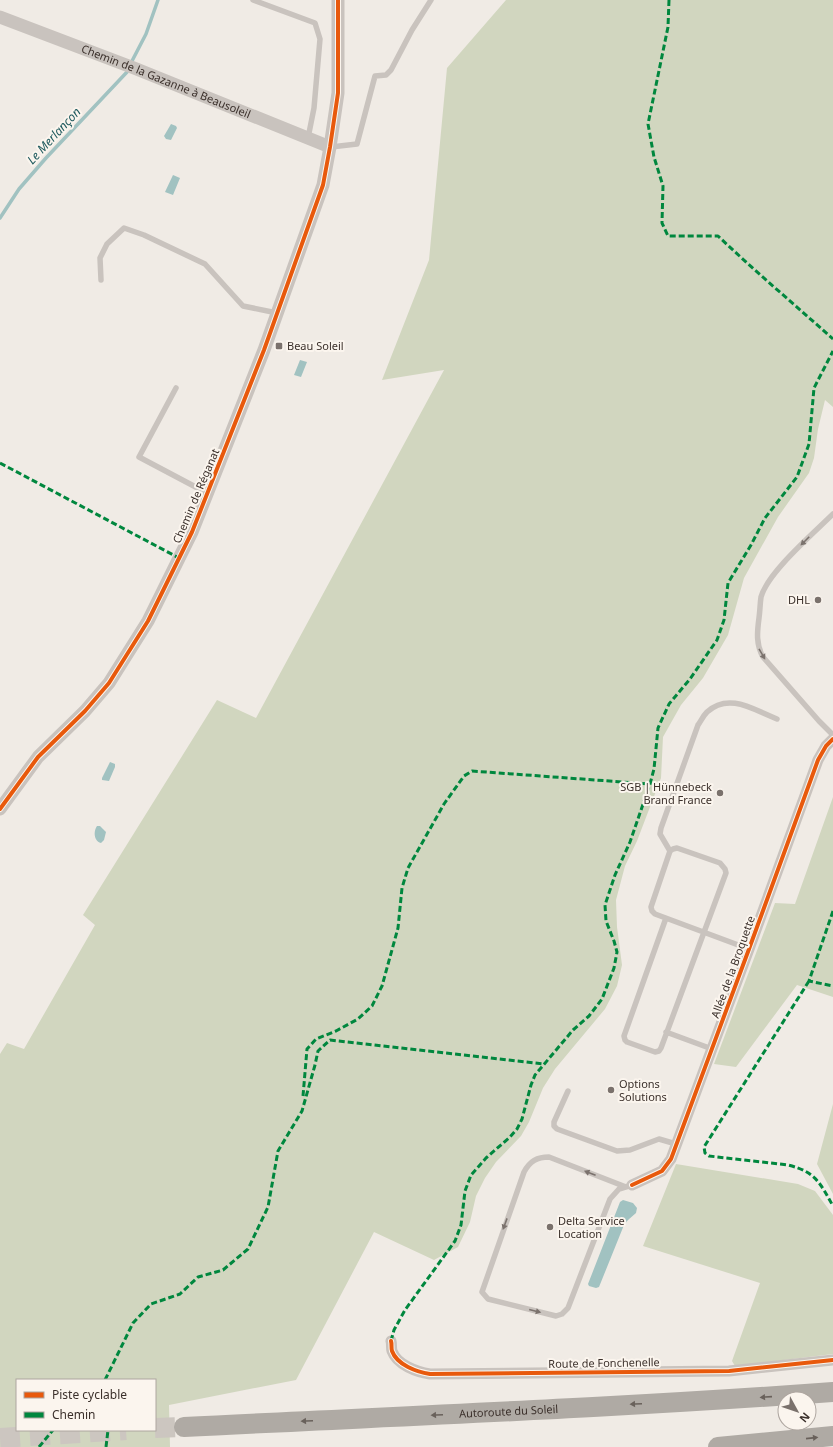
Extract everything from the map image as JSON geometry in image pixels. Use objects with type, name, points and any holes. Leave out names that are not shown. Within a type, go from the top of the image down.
[{"type":"highway","name":"Autoroute du Soleil","points":[[184,1427],[554,1409],[833,1392]]},
{"type":"highway","points":[[718,1447],[833,1436]]},
{"type":"street","name":"Chemin de Réganat","points":[[0,809],[38,757],[85,711],[109,683],[148,621],[192,532],[278,313],[323,185],[338,92],[338,0]]},
{"type":"street","name":"Chemin de la Gazanne à Beausoleil","points":[[0,17],[134,68],[330,147]]},
{"type":"street","name":"Allée de la Broquette","points":[[629,1186],[662,1171],[671,1159],[818,760],[826,746],[833,740]]},
{"type":"street","name":"Route de Fonchenelle","points":[[391,1341],[392,1350],[397,1359],[414,1370],[430,1374],[730,1371],[833,1360]]},
{"type":"lane","points":[[252,0],[315,23],[320,39],[314,108],[308,138]]},
{"type":"lane","points":[[330,147],[357,144],[375,76],[386,75],[390,70],[412,30],[431,0]]},
{"type":"lane","points":[[101,280],[100,258],[107,244],[124,228],[144,235],[205,264],[243,306],[278,313]]},
{"type":"lane","points":[[176,388],[139,457],[208,493]]},
{"type":"lane","points":[[833,514],[770,578],[761,596],[757,640],[763,657],[833,735]]},
{"type":"lane","points":[[670,851],[660,834],[661,828],[698,725],[706,713],[718,704],[728,702],[739,703],[777,719]]},
{"type":"lane","points":[[666,918],[624,1036],[627,1042],[655,1052],[659,1051],[661,1048],[666,1032],[703,933],[726,873],[725,869],[720,863],[677,848],[670,851],[651,907],[652,911],[655,914],[666,918],[703,933],[749,950]]},
{"type":"lane","points":[[666,1032],[712,1049]]},
{"type":"lane","points":[[568,1091],[554,1122],[554,1126],[557,1129],[618,1151],[630,1150],[659,1139],[676,1144]]},
{"type":"lane","points":[[542,1157],[549,1158],[629,1186],[619,1189],[610,1200],[568,1308],[562,1314],[556,1316],[488,1299],[482,1292],[524,1172],[533,1160],[542,1157]]},
{"type":"green space","points":[[506,0],[833,0],[833,407],[825,400],[818,429],[814,458],[809,473],[778,517],[744,578],[728,635],[703,678],[681,705],[663,737],[661,778],[637,841],[625,866],[616,900],[617,927],[622,965],[617,986],[605,1009],[555,1069],[543,1088],[529,1122],[521,1136],[496,1162],[485,1178],[476,1196],[470,1222],[458,1247],[434,1260],[374,1232],[296,1380],[169,1405],[170,1447],[0,1447],[0,1054],[7,1043],[24,1049],[95,925],[83,915],[217,700],[256,718],[444,370],[382,380],[429,260],[447,68]]},
{"type":"green space","points":[[833,797],[833,997],[797,985],[736,1067],[714,1064],[775,903],[795,904]]},
{"type":"green space","points":[[833,1104],[833,1194],[817,1164]]},
{"type":"green space","points":[[676,1164],[798,1184],[815,1191],[833,1215],[833,1354],[735,1366],[732,1361],[760,1283],[643,1246]]},
{"type":"water","points":[[171,124],[177,128],[171,140],[166,139],[164,136]]},
{"type":"water","points":[[173,175],[180,178],[173,195],[165,192]]},
{"type":"water","points":[[300,360],[307,362],[301,377],[294,375]]},
{"type":"water","points":[[110,762],[115,764],[115,767],[109,781],[102,780],[102,778]]},
{"type":"water","points":[[97,826],[100,826],[106,832],[104,840],[101,843],[95,836]]},
{"type":"water","points":[[623,1200],[633,1203],[637,1208],[636,1213],[624,1225],[599,1287],[596,1288],[589,1286],[588,1284],[620,1202]]},
{"type":"waterway","name":"Le Merlançon","points":[[132,61],[146,34],[158,0]]},
{"type":"waterway","name":"Le Merlançon","points":[[0,218],[19,189],[127,72]]},
{"type":"tunnel","points":[[156,1428],[184,1427]]},
{"type":"tunnel","points":[[0,1438],[110,1431]]},
{"type":"marked path","points":[[669,0],[668,27],[648,124],[654,157],[663,186],[662,223],[668,236],[718,236],[833,339]]},
{"type":"marked path","points":[[391,1341],[394,1330],[405,1310],[455,1241],[461,1225],[465,1191],[471,1175],[486,1158],[517,1129],[522,1119],[535,1075],[573,1030],[589,1016],[602,999],[614,968],[617,952],[606,921],[605,905],[615,875],[630,842],[650,784],[654,769],[658,728],[669,704],[690,679],[717,640],[724,620],[728,583],[765,518],[797,477],[809,444],[814,388],[833,351]]},
{"type":"marked path","points":[[0,463],[179,558]]},
{"type":"marked path","points":[[303,1096],[307,1049],[316,1039],[336,1031],[358,1019],[372,1006],[382,986],[398,928],[402,888],[408,868],[444,804],[464,776],[472,771],[650,784]]},
{"type":"marked path","points":[[833,911],[809,981],[833,986]]},
{"type":"marked path","points":[[809,981],[704,1147],[705,1153],[709,1156],[788,1165],[805,1171],[816,1180],[833,1206]]},
{"type":"marked path","points":[[105,1379],[133,1323],[151,1304],[180,1294],[198,1277],[223,1270],[248,1249],[268,1207],[278,1151],[302,1111],[318,1051],[330,1040],[544,1064]]},
{"type":"marked path","points":[[39,1447],[52,1431]]},
{"type":"marked path","points":[[106,1447],[108,1431]]},
{"type":"cycle path","points":[[0,809],[38,757],[85,711],[109,683],[148,621],[192,532],[264,350],[323,185],[338,93],[338,0]]},
{"type":"cycle path","points":[[632,1185],[662,1171],[671,1159],[818,760],[826,746],[833,739]]},
{"type":"cycle path","points":[[391,1341],[392,1351],[398,1360],[414,1370],[430,1374],[729,1371],[833,1360]]},
{"type":"place","name":"Beau Soleil","points":[[279,346]]},
{"type":"place","name":"DHL","points":[[818,600]]},
{"type":"place","name":"SGB | Hünnebeck Brand France","points":[[720,793]]},
{"type":"place","name":"Options Solutions","points":[[611,1090]]},
{"type":"place","name":"Delta Service Location","points":[[550,1227]]}]
